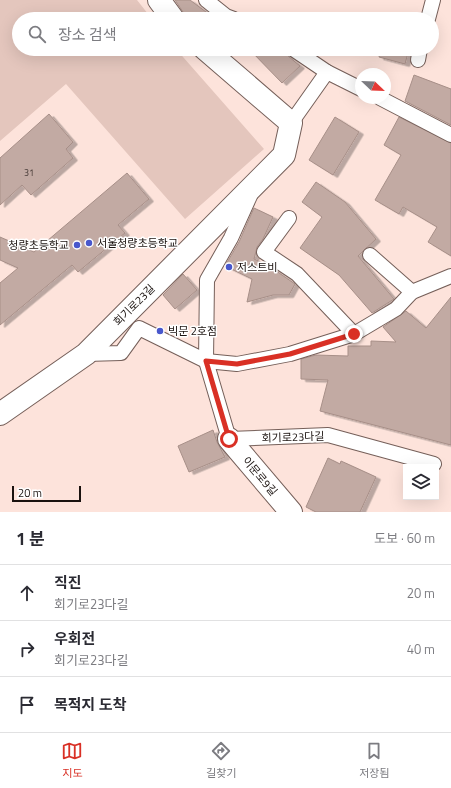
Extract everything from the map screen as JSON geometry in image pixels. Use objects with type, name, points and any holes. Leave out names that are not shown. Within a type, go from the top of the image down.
[{"type":"street","points":[[159,0],[168,12]]},
{"type":"street","points":[[213,56],[291,123]]},
{"type":"street","name":"회기로23길","points":[[0,414],[86,354],[284,155],[291,123]]},
{"type":"street","name":"이문로9길","points":[[229,439],[291,512]]},
{"type":"lane","points":[[206,0],[221,12]]},
{"type":"lane","points":[[429,12],[432,0]]},
{"type":"lane","points":[[303,56],[327,72],[355,86]]},
{"type":"lane","points":[[291,123],[327,72]]},
{"type":"lane","points":[[391,104],[451,135]]},
{"type":"lane","name":"회기로23길","points":[[206,361],[207,280],[230,238],[256,182]]},
{"type":"lane","points":[[289,218],[264,252],[297,274],[354,334]]},
{"type":"lane","points":[[370,255],[412,292]]},
{"type":"lane","points":[[86,354],[121,353],[139,328],[206,361],[237,364],[290,354],[354,334],[396,310],[412,292],[445,280],[451,276]]},
{"type":"lane","points":[[206,361],[229,439]]},
{"type":"lane","name":"회기로23다길","points":[[229,439],[328,435],[434,464]]},
{"type":"shaded area","points":[[0,0],[137,0],[146,12],[12,12],[12,56],[182,56],[264,149],[185,219],[66,84],[0,141]]},
{"type":"building","points":[[175,0],[190,0],[206,12],[183,12]]},
{"type":"building","points":[[256,56],[288,56],[300,66],[282,83]]},
{"type":"building","points":[[379,56],[407,56],[405,64]]},
{"type":"building","points":[[414,75],[451,89],[451,125],[405,101]]},
{"type":"building","points":[[49,114],[73,142],[66,149],[73,158],[31,195],[22,185],[0,205],[0,158]]},
{"type":"building","points":[[335,117],[359,132],[333,175],[309,160]]},
{"type":"building","points":[[399,117],[451,143],[451,256],[428,242],[437,227],[403,207],[399,214],[375,200],[401,155],[384,145]]},
{"type":"building","name":"청량초등학교","points":[[127,173],[149,199],[118,225],[125,233],[78,272],[72,265],[0,325],[0,283],[18,268],[0,260],[0,237],[34,252]]},
{"type":"building","points":[[316,182],[345,202],[376,239],[358,256],[394,299],[372,313],[339,275],[300,248],[322,217],[302,202]]},
{"type":"building","points":[[254,208],[273,217],[263,239],[257,247],[254,259],[269,266],[295,284],[289,295],[273,295],[247,302],[252,279],[225,266],[239,242]]},
{"type":"building","points":[[183,274],[197,290],[175,309],[163,295]]},
{"type":"building","points":[[451,297],[451,445],[320,411],[328,380],[301,379],[301,359],[316,355],[348,356],[348,346],[371,346],[371,341],[396,342],[383,327],[406,311],[426,328]]},
{"type":"building","points":[[213,430],[217,442],[225,457],[189,472],[178,446]]},
{"type":"building","points":[[328,458],[340,464],[341,461],[376,477],[360,512],[316,512],[306,507]]},
{"type":"place","name":"서울청량초등학교","points":[[89,243]]},
{"type":"place","name":"청량초등학교","points":[[77,245]]},
{"type":"place","name":"저스트비","points":[[229,267]]},
{"type":"place","name":"빅문 2호점","points":[[160,331]]},
{"type":"route","points":[[229,439],[206,361],[237,364],[290,354],[354,334]]}]
